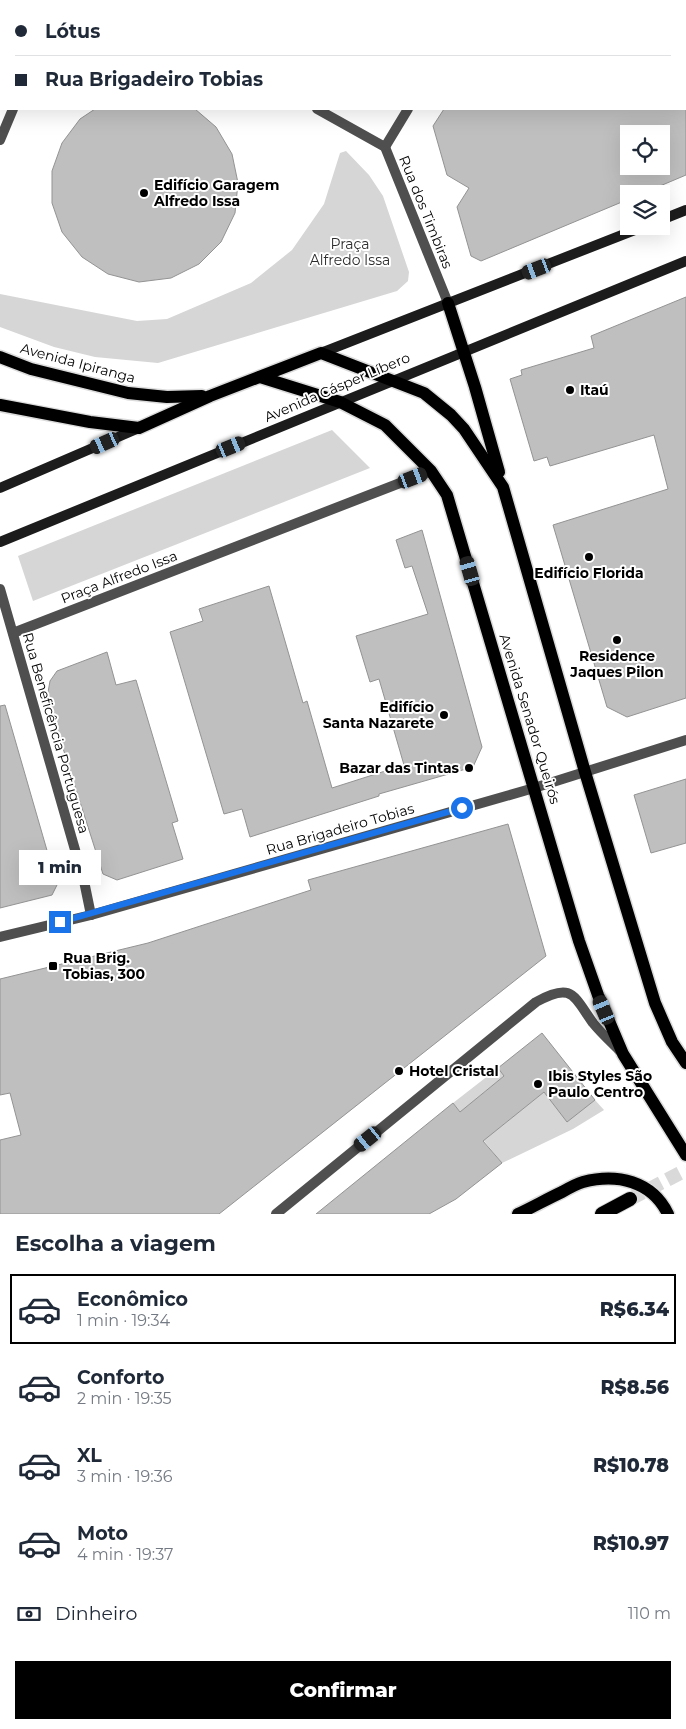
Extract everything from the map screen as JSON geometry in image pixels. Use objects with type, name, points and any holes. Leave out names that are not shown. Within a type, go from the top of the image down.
[{"type":"highway","points":[[602,1214],[630,1199]]},
{"type":"main road","points":[[670,216],[686,210]]},
{"type":"main road","points":[[0,488],[210,396],[621,235]]},
{"type":"main road","name":"Avenida Cásper Líbero","points":[[0,542],[686,261]]},
{"type":"main road","points":[[448,303],[464,352],[585,772],[654,1003],[672,1042],[686,1063]]},
{"type":"main road","points":[[322,353],[424,393],[451,415],[464,429],[503,487]]},
{"type":"main road","name":"Avenida Ipiranga","points":[[0,357],[31,369],[128,394],[167,397],[210,396]]},
{"type":"main road","name":"Avenida Senador Queirós","points":[[260,377],[340,402],[385,425],[431,471],[447,495],[579,941],[598,995],[623,1054],[686,1155]]},
{"type":"main road","points":[[0,405],[90,422],[140,428]]},
{"type":"main road","points":[[518,1214],[581,1182],[608,1178],[626,1180],[643,1186],[661,1201],[668,1214]]},
{"type":"street","points":[[0,140],[12,110]]},
{"type":"street","name":"Rua dos Timbiras","points":[[320,110],[385,147],[448,303]]},
{"type":"street","points":[[385,147],[407,110]]},
{"type":"street","name":"Praça Alfredo Issa","points":[[13,633],[431,471]]},
{"type":"street","name":"Rua Beneficência Portuguesa","points":[[0,589],[84,881],[91,915]]},
{"type":"street","name":"Rua Brigadeiro Tobias","points":[[0,937],[91,915],[534,788],[686,740]]},
{"type":"street","points":[[276,1214],[528,1008],[552,994],[563,991],[572,995],[580,1002],[595,1024],[623,1054]]},
{"type":"green space","name":"Praça Alfredo Issa","points":[[346,151],[369,175],[383,196],[409,272],[408,281],[397,291],[158,363],[95,357],[54,347],[0,327],[0,294],[137,321],[167,319],[251,283],[292,250],[324,204],[340,153]]},
{"type":"green space","points":[[332,430],[370,468],[33,601],[18,556]]},
{"type":"green space","points":[[498,1068],[504,1076],[476,1099],[499,1128],[544,1092],[567,1121],[595,1100],[604,1110],[573,1129],[502,1163],[453,1103]]},
{"type":"building","name":"Edifício Garagem Alfredo Issa","points":[[94,110],[196,110],[216,127],[232,154],[238,183],[235,213],[221,242],[199,264],[171,278],[139,282],[108,274],[82,257],[62,232],[52,203],[52,171],[62,143],[80,119]]},
{"type":"building","points":[[443,110],[686,110],[686,175],[662,185],[620,185],[620,203],[481,261],[471,256],[457,207],[469,188],[447,175],[433,126]]},
{"type":"building","points":[[686,297],[686,698],[627,717],[607,707],[553,525],[668,489],[654,435],[550,466],[547,457],[534,461],[510,379],[522,375],[521,370],[594,348],[591,336]]},
{"type":"building","points":[[422,530],[482,747],[473,767],[379,794],[379,796],[250,837],[242,809],[224,814],[170,632],[203,621],[199,609],[269,586],[303,703],[307,701],[332,788],[404,765],[379,679],[370,682],[356,636],[428,614],[412,566],[405,568],[396,540]]},
{"type":"building","points":[[107,652],[116,685],[136,680],[178,821],[172,823],[183,859],[117,880],[103,874],[47,698],[50,681],[57,671]]},
{"type":"building","points":[[5,705],[57,885],[52,895],[0,908],[0,706]]},
{"type":"building","points":[[686,779],[686,843],[651,853],[634,795]]},
{"type":"building","points":[[508,824],[546,956],[219,1214],[0,1214],[0,1140],[21,1135],[10,1093],[0,1095],[0,979],[148,943],[311,890],[308,880]]},
{"type":"building","points":[[542,1033],[595,1100],[567,1122],[544,1092],[483,1141],[502,1163],[456,1199],[429,1214],[316,1214],[453,1103],[460,1112],[504,1076],[498,1068]]},
{"type":"tunnel","points":[[630,1199],[686,1170]]},
{"type":"place","name":"Edifício Garagem Alfredo Issa","points":[[144,193]]},
{"type":"place","name":"Itaú","points":[[570,390]]},
{"type":"place","name":"Edifício Florida","points":[[589,557]]},
{"type":"place","name":"Residence Jaques Pilon","points":[[617,640]]},
{"type":"place","name":"Edifício Santa Nazarete","points":[[444,715]]},
{"type":"place","name":"Bazar das Tintas","points":[[469,768]]},
{"type":"place","name":"Rua Brig. Tobias, 300","points":[[53,966]]},
{"type":"place","name":"Hotel Cristal","points":[[399,1071]]},
{"type":"place","name":"Ibis Styles São Paulo Centro","points":[[538,1084]]},
{"type":"route","points":[[60,922],[91,915],[462,808]]}]
